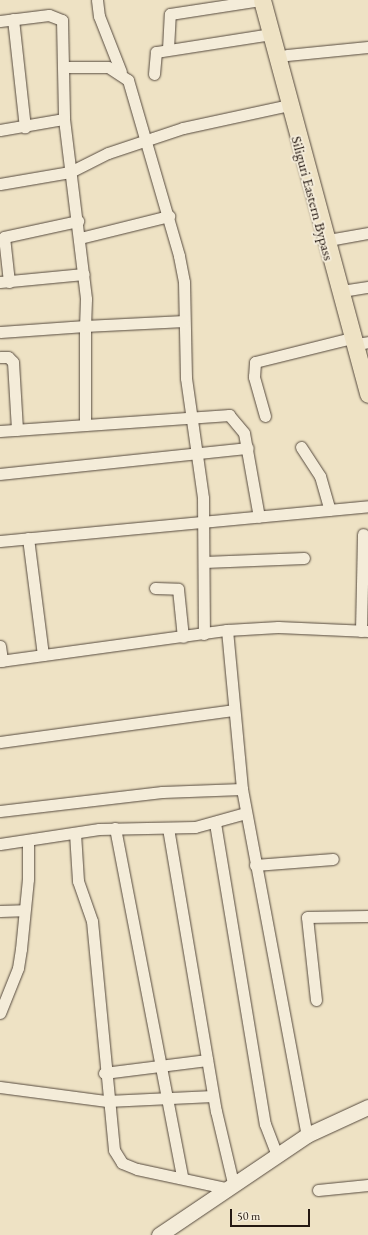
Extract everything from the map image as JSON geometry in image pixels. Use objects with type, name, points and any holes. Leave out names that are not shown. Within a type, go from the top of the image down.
[{"type":"main road","name":"Siliguri Eastern Bypass","points":[[262,0],[289,105],[361,341],[368,359]]},
{"type":"main road","name":"Siliguri Eastern Bypass","points":[[274,0],[361,341],[368,394]]},
{"type":"street","points":[[98,0],[99,16],[121,72],[132,87],[169,216],[184,282],[184,321],[191,418],[198,452],[203,522],[204,634]]},
{"type":"street","points":[[168,50],[170,14],[262,0]]},
{"type":"street","points":[[0,20],[49,15],[62,20],[64,119],[84,274],[85,425]]},
{"type":"street","points":[[13,19],[24,127]]},
{"type":"street","points":[[154,74],[156,52],[271,34]]},
{"type":"street","points":[[287,55],[368,47]]},
{"type":"street","points":[[63,67],[108,67],[121,72]]},
{"type":"street","points":[[0,184],[70,172],[148,140],[230,116],[289,105]]},
{"type":"street","points":[[0,130],[64,119]]},
{"type":"street","points":[[80,238],[169,216]]},
{"type":"street","points":[[78,222],[4,237],[5,282],[84,274]]},
{"type":"street","points":[[334,239],[368,233]]},
{"type":"street","points":[[348,290],[368,287]]},
{"type":"street","points":[[0,332],[184,321]]},
{"type":"street","points":[[264,416],[254,377],[255,362],[361,341]]},
{"type":"street","points":[[0,357],[8,357],[13,362],[17,430]]},
{"type":"street","points":[[0,431],[229,416],[244,433],[248,448],[259,517]]},
{"type":"street","points":[[301,447],[320,476],[330,510]]},
{"type":"street","points":[[0,474],[198,452],[248,448]]},
{"type":"street","points":[[0,541],[368,506]]},
{"type":"street","points":[[0,646],[1,661],[227,630],[278,627],[364,631],[364,534]]},
{"type":"street","points":[[28,538],[43,655]]},
{"type":"street","points":[[204,562],[304,558]]},
{"type":"street","points":[[155,588],[178,589],[183,636]]},
{"type":"street","points":[[227,630],[233,710],[242,789],[255,865],[307,1135]]},
{"type":"street","points":[[0,742],[233,710]]},
{"type":"street","points":[[0,810],[162,792],[242,789]]},
{"type":"street","points":[[0,844],[115,828],[168,828],[215,823],[246,813]]},
{"type":"street","points":[[215,823],[265,1124],[277,1155]]},
{"type":"street","points":[[115,828],[182,1177]]},
{"type":"street","points":[[168,828],[229,1186]]},
{"type":"street","points":[[75,833],[78,881],[92,921],[104,1073],[114,1150],[122,1163],[229,1186]]},
{"type":"street","points":[[0,1012],[18,968],[23,910],[28,879],[28,840]]},
{"type":"street","points":[[255,865],[333,859]]},
{"type":"street","points":[[0,910],[23,910]]},
{"type":"street","points":[[316,1000],[307,917],[368,916]]},
{"type":"street","points":[[104,1073],[207,1060]]},
{"type":"street","points":[[0,1087],[107,1101],[168,1100],[214,1096]]},
{"type":"street","points":[[163,1232],[229,1186],[307,1135],[368,1107]]},
{"type":"street","points":[[318,1190],[368,1185]]}]
